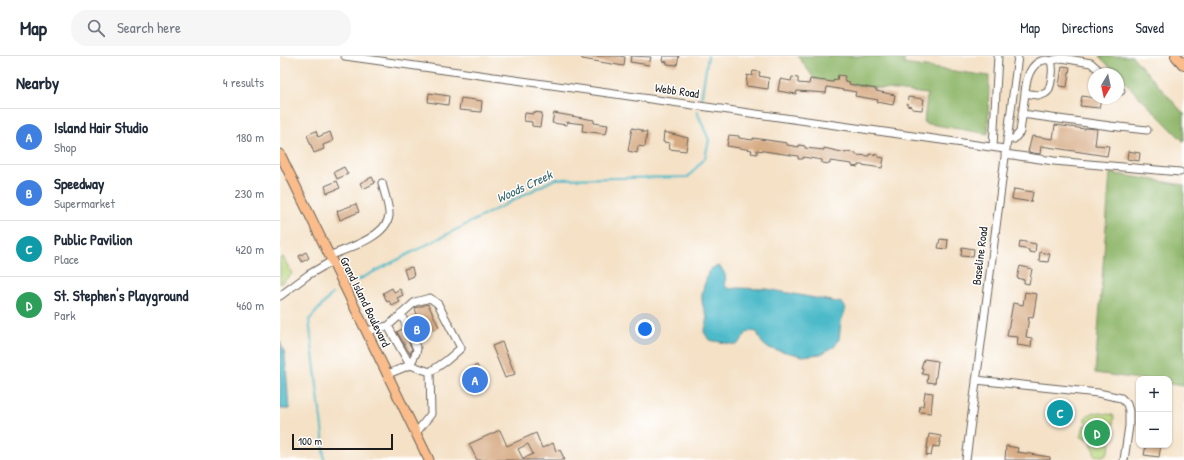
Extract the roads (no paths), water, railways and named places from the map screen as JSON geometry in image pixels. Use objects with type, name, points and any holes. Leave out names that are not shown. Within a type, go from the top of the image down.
[{"type":"highway","points":[[1176,56],[1184,65]]},
{"type":"main road","name":"Grand Island Boulevard","points":[[280,154],[429,460]]},
{"type":"street","name":"Webb Road","points":[[345,56],[993,148],[1005,152],[1054,161],[1180,172]]},
{"type":"street","points":[[993,148],[998,56]]},
{"type":"street","name":"Baseline Road","points":[[966,460],[1018,56]]},
{"type":"street","points":[[1007,139],[1014,139],[1020,132],[1025,93],[1032,68],[1040,62],[1062,58],[1091,63],[1096,68]]},
{"type":"street","points":[[1025,93],[1039,95],[1046,94],[1050,90],[1052,63],[1050,60]]},
{"type":"street","points":[[1022,114],[1147,130]]},
{"type":"street","points":[[280,296],[331,259],[372,237],[384,228],[389,217],[382,183]]},
{"type":"street","points":[[367,331],[388,326],[415,302],[430,298],[438,304],[461,348],[430,372]]},
{"type":"street","points":[[388,374],[410,365],[417,349],[401,314]]},
{"type":"street","points":[[388,326],[410,365],[430,372]]},
{"type":"street","points":[[416,433],[430,414],[430,372]]},
{"type":"street","points":[[976,380],[1098,393],[1121,398],[1127,404],[1129,411],[1129,426],[1124,460]]},
{"type":"water","points":[[719,266],[725,274],[726,279],[724,284],[727,288],[767,289],[842,303],[846,308],[841,322],[839,339],[835,346],[821,354],[803,356],[768,348],[762,343],[757,332],[753,331],[747,333],[737,345],[709,340],[704,332],[707,316],[702,302],[702,293],[708,272],[712,268]]},
{"type":"water","points":[[280,341],[285,354],[289,409],[280,409]]},
{"type":"waterway","name":"Woods Creek","points":[[701,100],[708,56]]},
{"type":"waterway","name":"Woods Creek","points":[[358,280],[555,179],[688,177],[705,158],[709,140],[698,111]]},
{"type":"waterway","name":"Woods Creek","points":[[324,460],[323,436],[309,320],[332,294]]},
{"type":"place","name":"Speedway","points":[[417,329]]},
{"type":"place","name":"Island Hair Studio","points":[[475,380]]},
{"type":"place","name":"Public Pavilion","points":[[1060,413]]},
{"type":"place","name":"St. Stephen's Playground","points":[[1097,433]]}]
